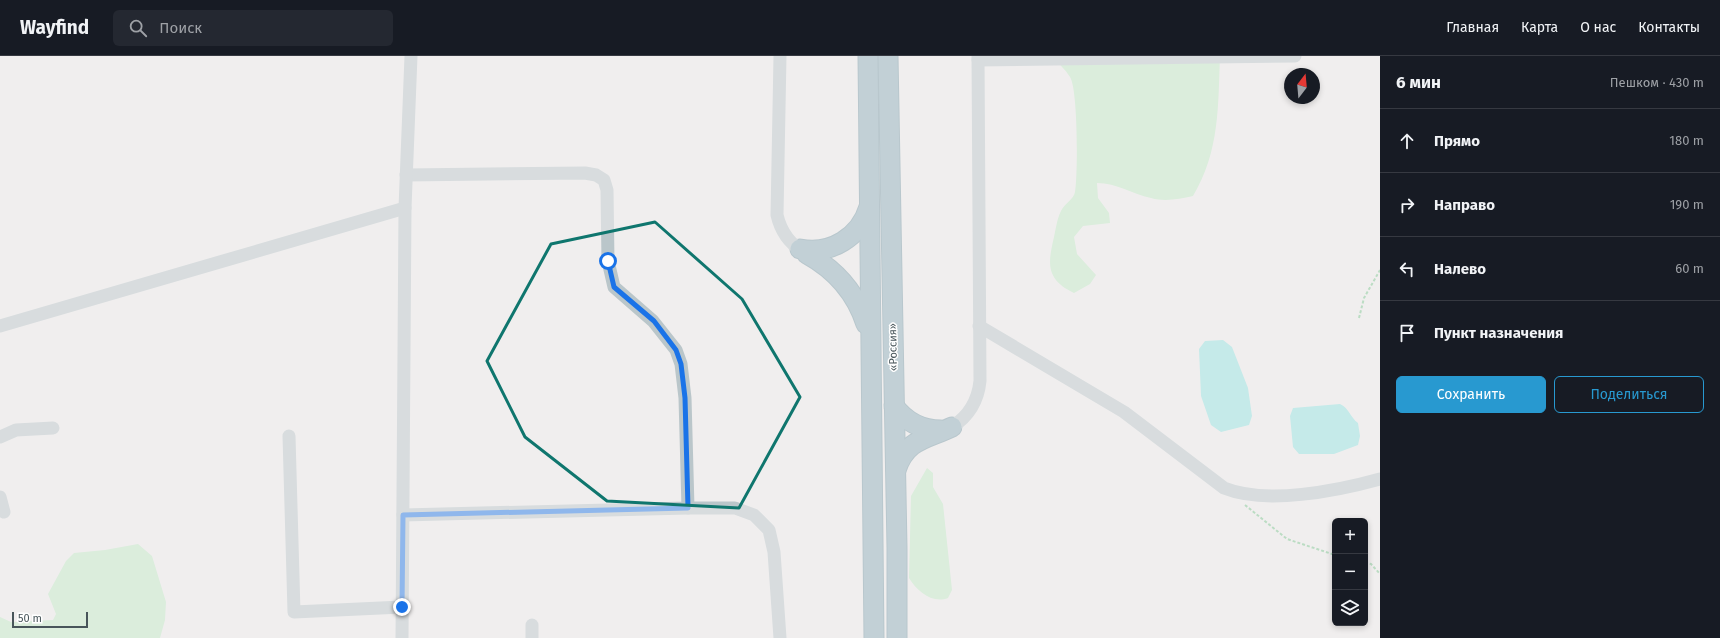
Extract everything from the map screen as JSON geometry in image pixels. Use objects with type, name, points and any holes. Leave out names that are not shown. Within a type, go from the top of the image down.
[{"type":"highway","name":"«Россия»","points":[[868,56],[874,638]]},
{"type":"highway","name":"«Россия»","points":[[888,56],[897,638]]},
{"type":"highway","points":[[803,251],[822,250],[834,246],[849,238],[864,219],[870,196]]},
{"type":"highway","points":[[803,251],[830,269],[850,290],[863,314],[870,341]]},
{"type":"highway","points":[[894,406],[905,419],[920,427],[936,430],[952,427]]},
{"type":"highway","points":[[895,470],[900,459],[912,444],[922,438],[952,427]]},
{"type":"street","points":[[402,638],[405,208],[411,56]]},
{"type":"street","points":[[780,56],[776,207],[782,230],[803,251]]},
{"type":"street","points":[[952,427],[962,420],[970,410],[978,393],[980,381],[978,58],[1295,56]]},
{"type":"street","points":[[406,175],[585,173],[596,175],[604,180],[607,190],[608,261],[614,287],[654,321],[676,350],[681,364],[685,398],[688,508]]},
{"type":"street","points":[[0,326],[405,208]]},
{"type":"street","points":[[979,326],[1124,412],[1224,488],[1255,496],[1299,495],[1380,479]]},
{"type":"street","points":[[0,437],[16,430],[53,428]]},
{"type":"street","points":[[289,436],[294,612],[402,607]]},
{"type":"street","points":[[0,497],[4,512]]},
{"type":"street","points":[[403,515],[688,508],[735,508],[754,514],[769,530],[774,552],[780,638]]},
{"type":"path","points":[[1359,318],[1364,298],[1380,270]]},
{"type":"path","points":[[1241,502],[1286,539],[1332,554]]},
{"type":"path","points":[[1368,563],[1380,574]]},
{"type":"highlighted area","points":[[655,222],[742,299],[800,397],[739,508],[607,501],[525,437],[487,361],[551,244]]},
{"type":"green space","points":[[1052,56],[1220,56],[1218,110],[1213,145],[1202,179],[1193,196],[1172,200],[1162,200],[1144,196],[1104,183],[1097,183],[1098,198],[1109,213],[1110,223],[1083,226],[1074,237],[1077,254],[1096,275],[1090,284],[1074,293],[1065,288],[1053,276],[1050,262],[1058,217],[1062,208],[1073,197],[1075,192],[1077,151],[1076,114],[1073,85],[1068,74]]},
{"type":"green space","points":[[927,468],[933,473],[933,487],[943,504],[952,590],[948,598],[942,599],[931,598],[921,592],[909,578],[911,496]]},
{"type":"green space","points":[[138,544],[152,556],[166,602],[165,620],[160,638],[0,638],[0,617],[11,622],[53,620],[56,614],[48,594],[66,561],[74,553],[105,550]]},
{"type":"water","points":[[1223,340],[1232,347],[1248,388],[1252,416],[1249,425],[1221,432],[1211,425],[1201,396],[1199,349],[1205,341]]},
{"type":"water","points":[[1340,404],[1358,423],[1360,436],[1358,445],[1334,454],[1299,454],[1293,447],[1290,416],[1293,408]]},
{"type":"route","points":[[402,607],[403,515],[688,508],[685,398],[681,364],[676,350],[654,321],[614,287],[608,261]]}]
